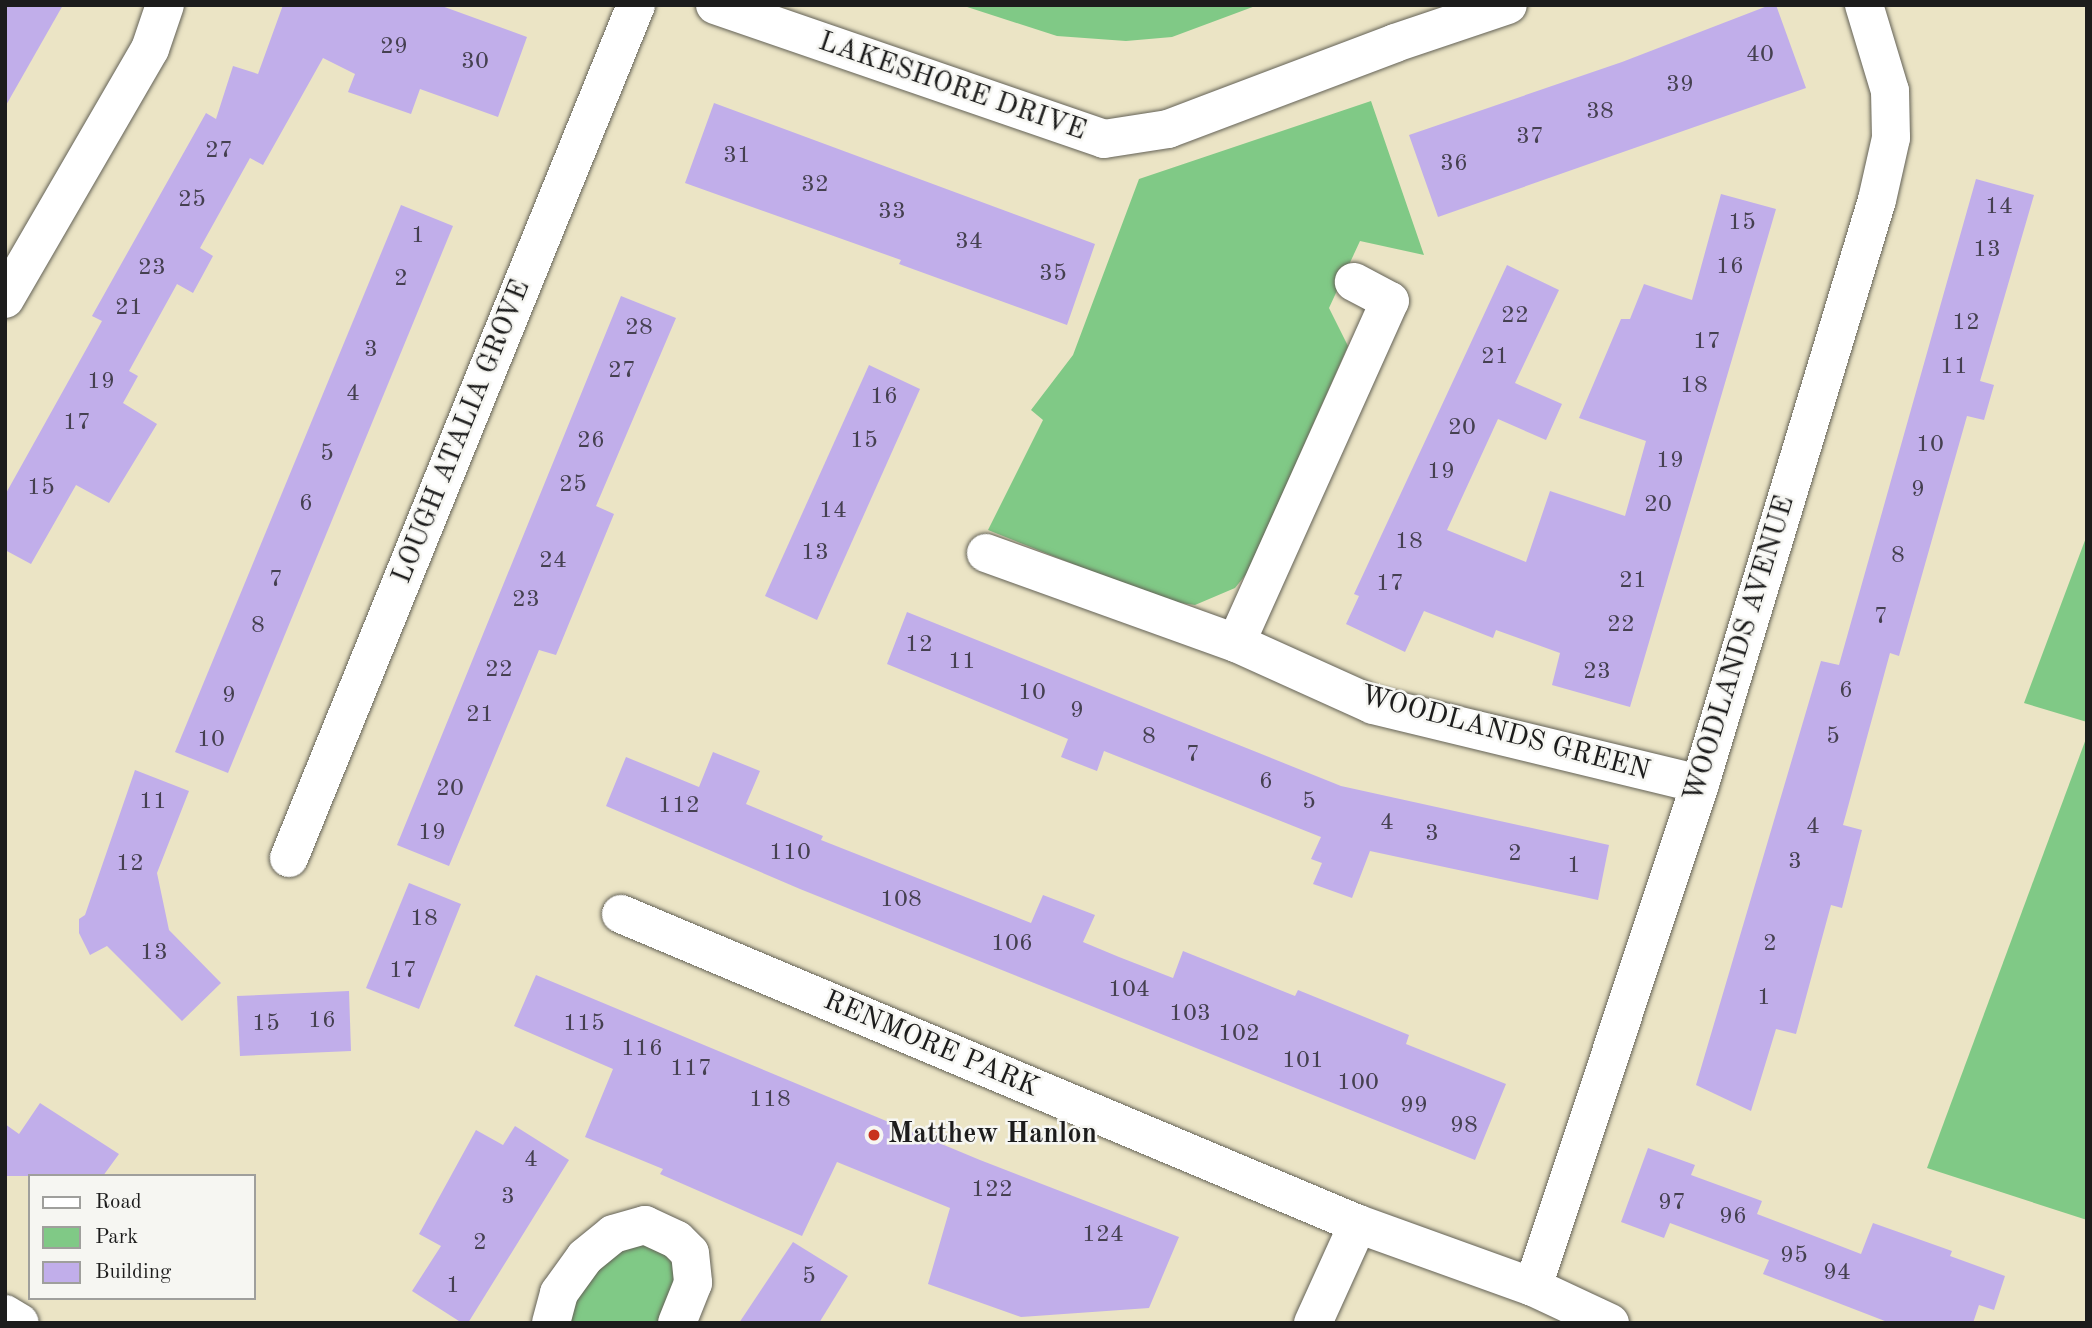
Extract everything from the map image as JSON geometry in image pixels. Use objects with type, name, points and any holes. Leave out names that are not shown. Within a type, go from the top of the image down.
[{"type":"street","points":[[5,299],[150,49],[165,5]]},
{"type":"street","name":"LOUGH ATALIA GROVE","points":[[289,858],[636,5]]},
{"type":"street","name":"LAKESHORE DRIVE","points":[[715,5],[1104,139],[1168,129],[1508,5]]},
{"type":"street","name":"WOODLANDS AVENUE","points":[[1533,1287],[1700,784],[1877,200],[1891,138],[1890,91],[1864,5]]},
{"type":"street","points":[[1236,643],[1390,300],[1354,282]]},
{"type":"street","name":"WOODLANDS GREEN","points":[[986,553],[1236,643],[1373,705],[1700,784]]},
{"type":"street","name":"RENMORE PARK","points":[[621,914],[1358,1224],[1533,1287],[1610,1323]]},
{"type":"street","points":[[1313,1323],[1358,1224]]},
{"type":"street","points":[[551,1323],[559,1293],[585,1257],[613,1234],[645,1225],[677,1240],[694,1263],[693,1283],[677,1323]]},
{"type":"street","points":[[5,1314],[20,1323]]},
{"type":"green space","points":[[961,5],[1258,5],[1172,37],[1126,41],[1057,36]]},
{"type":"green space","points":[[1371,101],[1424,255],[1360,241],[1329,308],[1348,346],[1247,573],[1235,588],[1195,605],[1166,601],[988,530],[1043,420],[1031,410],[1073,355],[1139,179]]},
{"type":"green space","points":[[2087,535],[2087,722],[2024,703]]},
{"type":"green space","points":[[2087,736],[2087,1220],[1927,1168]]},
{"type":"green space","points":[[640,1239],[669,1257],[673,1266],[675,1283],[659,1323],[568,1323],[571,1307],[589,1274]]},
{"type":"building","points":[[5,5],[63,5],[5,107]]},
{"type":"building","points":[[283,5],[439,5],[527,37],[498,117],[420,89],[411,114],[348,92],[355,74],[323,58],[263,165],[250,158],[200,248],[213,256],[193,293],[177,284],[129,371],[138,376],[123,403],[157,424],[109,503],[76,485],[31,564],[5,550],[5,495],[102,321],[92,316],[206,113],[216,119],[233,66],[258,74]]},
{"type":"building","points":[[1776,5],[1806,88],[1438,217],[1409,135],[1622,62]]},
{"type":"building","points":[[714,103],[1095,244],[1067,325],[899,264],[901,260],[685,183]]},
{"type":"building","points":[[1976,179],[2034,195],[1980,381],[1994,385],[1984,420],[1967,416],[1899,656],[1890,653],[1843,825],[1862,830],[1842,908],[1831,905],[1796,1034],[1776,1029],[1751,1111],[1696,1085],[1821,661],[1839,665]]},
{"type":"building","points":[[1721,194],[1776,209],[1630,707],[1552,685],[1560,653],[1496,630],[1493,638],[1424,611],[1405,652],[1346,624],[1359,596],[1354,594],[1507,265],[1559,290],[1515,383],[1562,404],[1546,440],[1498,419],[1447,530],[1526,562],[1550,491],[1625,516],[1646,441],[1579,418],[1621,319],[1630,319],[1644,284],[1692,300]]},
{"type":"building","points":[[401,205],[453,226],[228,773],[175,752]]},
{"type":"building","points":[[621,296],[676,318],[596,506],[614,514],[556,655],[539,650],[449,866],[397,845]]},
{"type":"building","points":[[869,365],[920,389],[817,620],[765,596]]},
{"type":"building","points":[[907,612],[1341,786],[1609,845],[1598,900],[1370,851],[1352,898],[1313,884],[1322,863],[1311,859],[1321,837],[1104,751],[1097,771],[1061,757],[1068,739],[887,664]]},
{"type":"building","points":[[713,752],[760,771],[746,804],[823,836],[821,840],[1031,923],[1043,895],[1095,915],[1083,942],[1119,957],[1173,978],[1183,951],[1295,996],[1298,990],[1409,1035],[1406,1044],[1506,1084],[1475,1160],[800,889],[606,806],[626,757],[699,787]]},
{"type":"building","points":[[135,770],[189,791],[157,873],[169,930],[221,983],[182,1021],[107,946],[90,955],[79,933],[79,919],[85,915]]},
{"type":"building","points":[[409,883],[461,904],[419,1009],[366,988]]},
{"type":"building","points":[[536,975],[980,1160],[1179,1237],[1149,1308],[1021,1317],[928,1284],[950,1208],[837,1162],[802,1236],[660,1174],[663,1169],[585,1137],[613,1069],[514,1026]]},
{"type":"building","points":[[349,991],[351,1051],[240,1056],[237,996]]},
{"type":"building","points":[[40,1103],[119,1154],[104,1174],[5,1176],[5,1124],[19,1134]]},
{"type":"building","points":[[515,1126],[569,1160],[468,1323],[462,1323],[412,1291],[441,1246],[419,1234],[476,1130],[503,1145]]},
{"type":"building","points":[[1648,1148],[1695,1165],[1691,1175],[1762,1201],[1757,1214],[1861,1254],[1873,1223],[1952,1251],[1950,1256],[2005,1276],[1994,1310],[1979,1305],[1973,1323],[1890,1323],[1763,1274],[1769,1260],[1670,1223],[1664,1238],[1621,1222]]},
{"type":"building","points":[[793,1242],[848,1276],[819,1323],[739,1323]]},
{"type":"place","name":"Matthew Hanlon","points":[[874,1135]]}]
